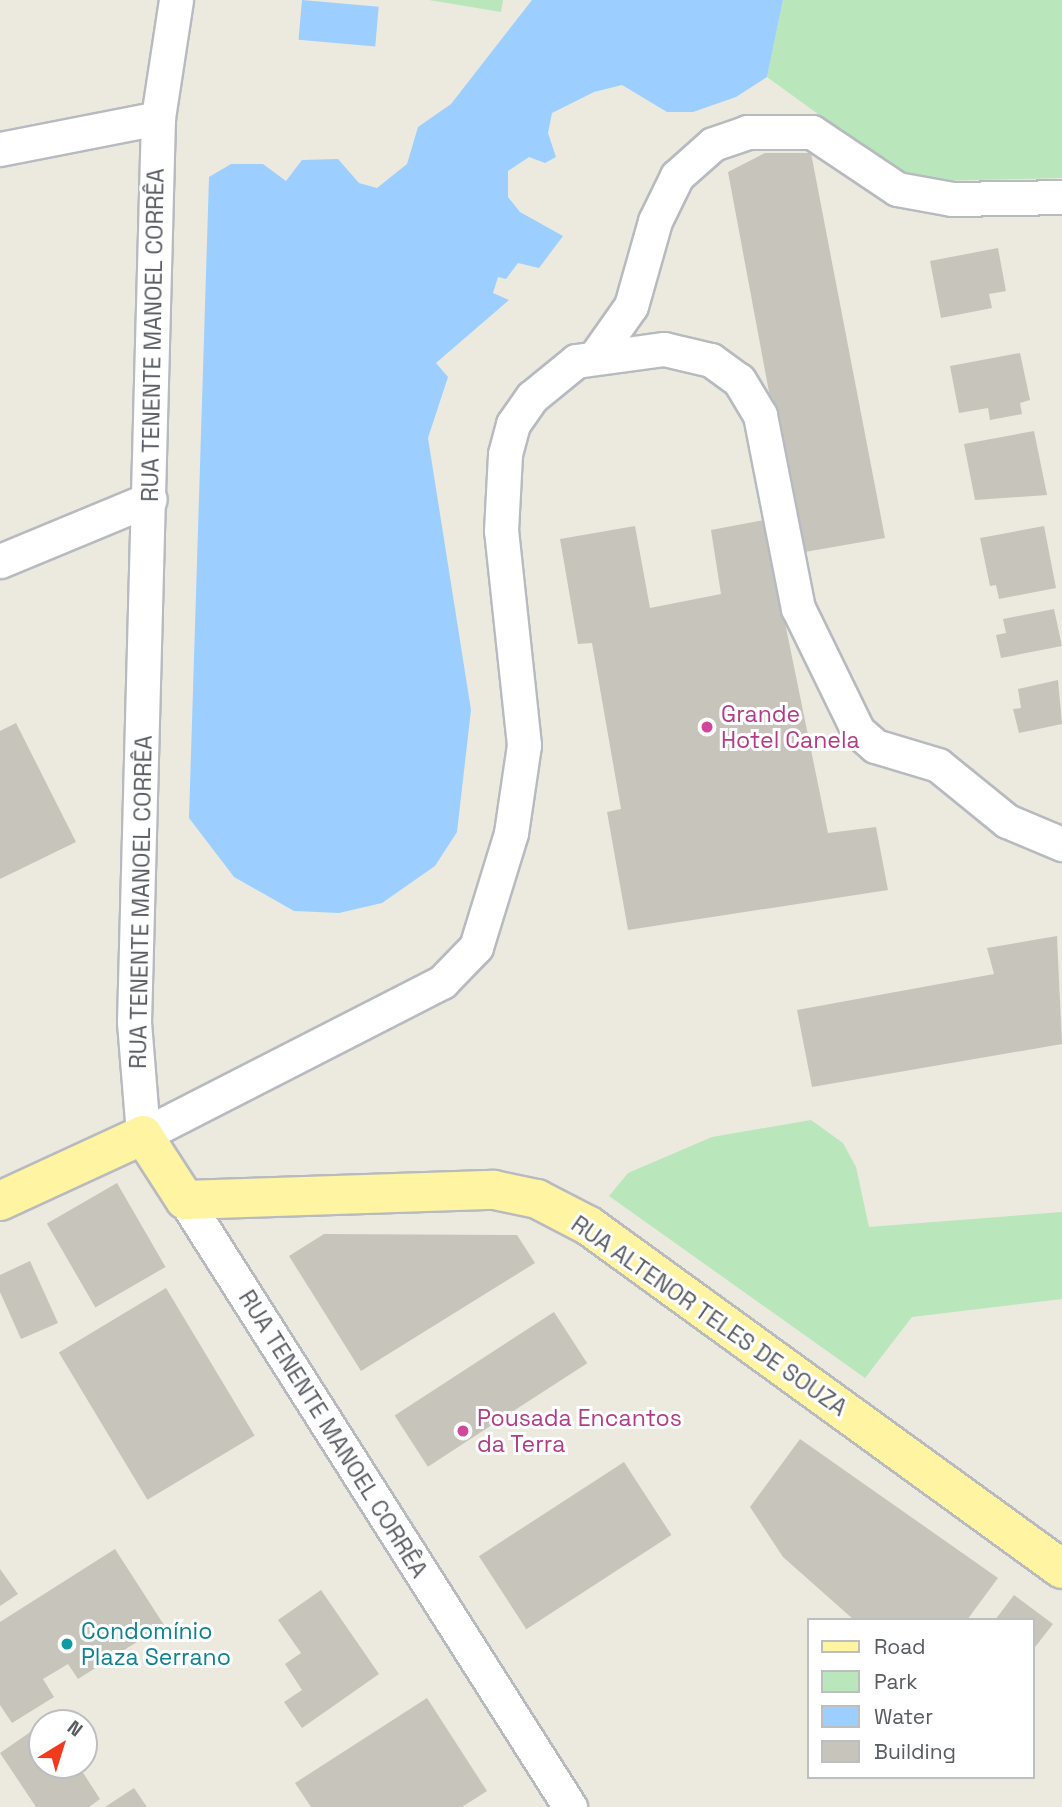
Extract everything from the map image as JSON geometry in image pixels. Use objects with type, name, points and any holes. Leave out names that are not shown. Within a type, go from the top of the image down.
[{"type":"main road","name":"RUA TENENTE MANOEL CORRÊA","points":[[143,1135],[185,1200]]},
{"type":"main road","points":[[0,1201],[143,1135]]},
{"type":"main road","name":"RUA ALTENOR TELES DE SOUZA","points":[[185,1200],[494,1191],[537,1199],[589,1226],[1062,1569]]},
{"type":"street","name":"RUA TENENTE MANOEL CORRÊA","points":[[143,1135],[134,1022],[150,499],[158,118],[176,0]]},
{"type":"street","points":[[0,149],[158,118]]},
{"type":"street","points":[[595,357],[631,306],[656,221],[677,176],[713,144],[747,132],[812,132],[897,188],[952,199],[1062,197]]},
{"type":"street","points":[[143,1135],[442,982],[476,947],[511,833],[524,745],[500,531],[509,435],[551,376],[595,357],[664,349],[711,360],[739,380],[760,415],[798,608],[858,731],[875,746],[938,765],[1007,821],[1062,844]]},
{"type":"street","points":[[0,561],[150,499]]},
{"type":"street","name":"RUA TENENTE MANOEL CORRÊA","points":[[185,1200],[569,1807]]},
{"type":"green space","points":[[429,0],[503,0],[501,12]]},
{"type":"green space","points":[[783,0],[1062,0],[1062,178],[940,181],[902,171],[873,154],[767,77]]},
{"type":"green space","points":[[811,1120],[843,1143],[856,1167],[869,1227],[1062,1212],[1062,1299],[912,1317],[865,1378],[609,1196],[628,1173],[712,1137]]},
{"type":"water","points":[[302,0],[379,7],[375,47],[299,40]]},
{"type":"water","points":[[532,0],[783,0],[767,77],[736,97],[693,112],[667,112],[622,85],[594,92],[552,113],[548,133],[556,157],[545,163],[529,157],[508,171],[508,197],[520,212],[563,236],[539,268],[518,263],[506,279],[498,277],[493,293],[509,300],[436,363],[448,377],[428,438],[471,710],[457,832],[435,866],[382,903],[339,913],[294,911],[234,877],[189,818],[209,177],[231,164],[263,164],[286,181],[302,160],[338,159],[359,183],[377,188],[407,164],[418,127],[451,104]]},
{"type":"building","points":[[765,153],[811,153],[885,538],[799,553],[728,172]]},
{"type":"building","points":[[998,248],[1006,291],[989,294],[992,308],[941,318],[930,261]]},
{"type":"building","points":[[1020,353],[1030,400],[1020,403],[1022,414],[990,420],[988,408],[959,413],[950,366]]},
{"type":"building","points":[[1034,431],[1047,495],[975,500],[964,444]]},
{"type":"building","name":"Grande Hotel Canela","points":[[764,520],[828,833],[876,827],[888,890],[628,930],[607,812],[621,809],[592,643],[578,644],[560,539],[635,526],[650,608],[721,594],[711,530]]},
{"type":"building","points":[[1044,526],[1056,588],[999,599],[996,585],[990,586],[980,538]]},
{"type":"building","points":[[1054,609],[1062,646],[1001,658],[996,635],[1006,633],[1003,619]]},
{"type":"building","points":[[1058,680],[1062,724],[1019,733],[1013,709],[1021,708],[1018,689]]},
{"type":"building","points":[[16,723],[76,842],[0,879],[0,731]]},
{"type":"building","points":[[1057,936],[1062,1044],[812,1087],[797,1010],[994,974],[987,948]]},
{"type":"building","points":[[117,1183],[166,1267],[95,1308],[47,1224]]},
{"type":"building","points":[[324,1234],[517,1235],[535,1263],[361,1371],[289,1256]]},
{"type":"building","points":[[30,1261],[58,1323],[21,1339],[0,1292],[0,1275]]},
{"type":"building","points":[[166,1288],[255,1435],[147,1500],[59,1352]]},
{"type":"building","points":[[554,1312],[587,1363],[428,1467],[395,1415]]},
{"type":"building","points":[[800,1439],[998,1578],[968,1618],[852,1618],[783,1557],[750,1507]]},
{"type":"building","points":[[624,1462],[671,1535],[526,1629],[479,1556]]},
{"type":"building","name":"Condomínio Plaza Serrano","points":[[115,1549],[164,1625],[78,1679],[68,1664],[43,1679],[54,1697],[35,1709],[28,1709],[28,1713],[12,1723],[0,1705],[0,1622]]},
{"type":"building","points":[[0,1569],[18,1594],[0,1606]]},
{"type":"building","points":[[321,1590],[379,1674],[302,1728],[284,1702],[302,1690],[285,1664],[301,1653],[278,1620]]},
{"type":"building","points":[[1014,1595],[1053,1624],[1034,1648],[1034,1618],[997,1618]]},
{"type":"building","points":[[427,1698],[487,1791],[462,1807],[311,1807],[295,1783]]},
{"type":"building","points":[[28,1734],[28,1779],[87,1779],[100,1799],[89,1807],[36,1807],[0,1753]]},
{"type":"building","points":[[134,1788],[147,1807],[105,1807]]},
{"type":"place","name":"Grande Hotel Canela","points":[[707,727]]},
{"type":"place","name":"Pousada Encantos da Terra","points":[[463,1431]]},
{"type":"place","name":"Condomínio Plaza Serrano","points":[[67,1644]]}]
